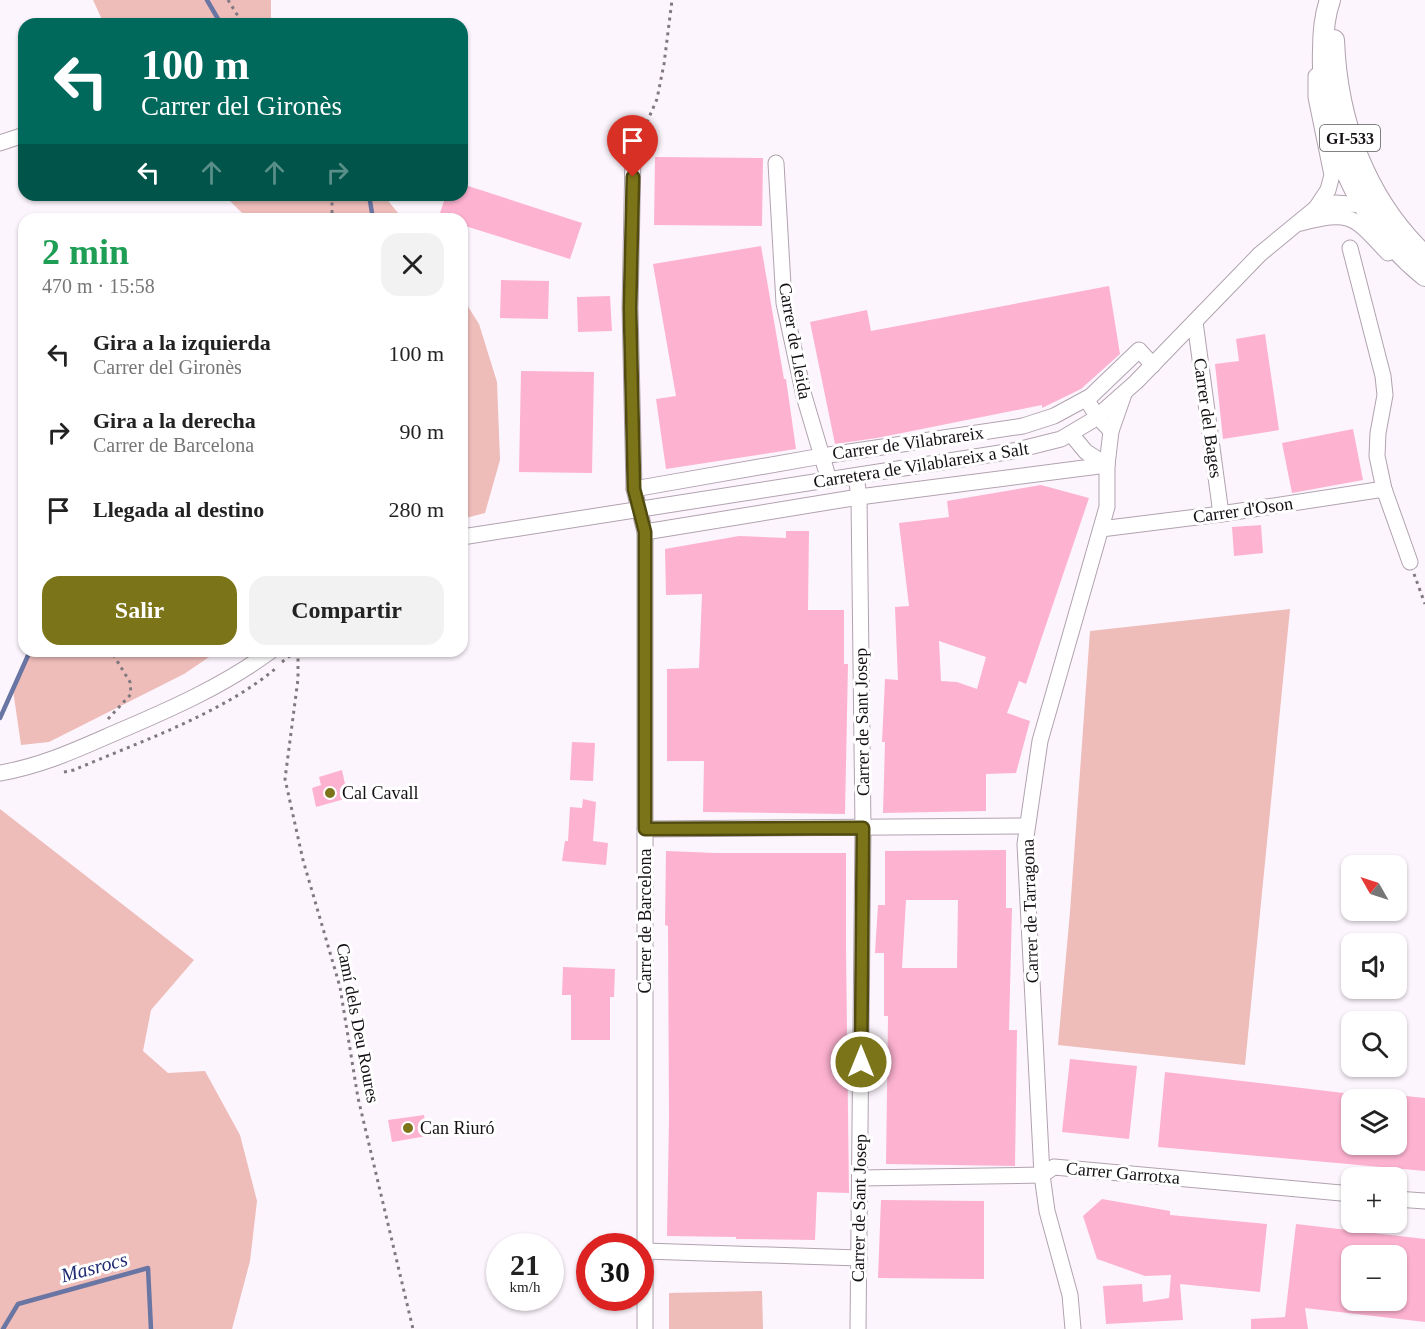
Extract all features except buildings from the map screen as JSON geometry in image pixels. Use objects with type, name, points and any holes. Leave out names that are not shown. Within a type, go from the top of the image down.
[{"type":"main road","name":"GI-533","points":[[1330,0],[1323,26],[1323,91],[1330,123],[1347,177],[1363,205],[1394,247],[1425,276]]},
{"type":"main road","name":"GI-533","points":[[1335,0],[1335,64],[1342,108],[1350,138],[1369,183],[1400,228],[1425,256]]},
{"type":"street","points":[[1316,208],[1328,190],[1332,176],[1316,97],[1315,54],[1323,26]]},
{"type":"street","points":[[0,143],[18,137]]},
{"type":"street","name":"Carrer de Barcelona","points":[[633,155],[630,308],[634,489],[645,532],[645,1233]]},
{"type":"street","name":"Carrer de Lleida","points":[[776,163],[784,303],[804,396],[829,480]]},
{"type":"street","points":[[1316,208],[1335,203],[1363,205],[1375,211],[1395,236],[1425,264]]},
{"type":"street","name":"Carretera de Vilablareix a Salt","points":[[468,536],[1013,451],[1071,434],[1125,393],[1260,255],[1316,208]]},
{"type":"street","points":[[1298,224],[1329,216],[1344,217],[1360,223],[1395,260],[1425,286]]},
{"type":"street","points":[[1350,248],[1383,376],[1385,395],[1378,433],[1377,456],[1384,489],[1410,562]]},
{"type":"street","name":"Carrer del Bages","points":[[1195,322],[1221,514]]},
{"type":"street","name":"Carrer de Vilabrareix","points":[[634,489],[822,456],[1023,426],[1054,416],[1086,399],[1139,350],[1153,365]]},
{"type":"street","name":"Carrer de Tarragona","points":[[1073,1329],[1070,1295],[1047,1211],[1042,1175],[1025,844],[1042,731],[1107,507],[1107,465],[1111,430],[1125,393]]},
{"type":"street","points":[[1086,399],[1097,416],[1111,430]]},
{"type":"street","points":[[1071,434],[1086,452],[1107,465]]},
{"type":"street","points":[[645,532],[859,497],[1107,465]]},
{"type":"street","name":"Carrer de Sant Josep","points":[[856,476],[859,497],[863,828],[858,1329]]},
{"type":"street","name":"Carrer d'Oson","points":[[1101,529],[1221,514],[1384,489]]},
{"type":"street","points":[[0,773],[50,761],[97,741],[210,690],[263,657]]},
{"type":"street","points":[[645,829],[1027,826]]},
{"type":"street","name":"Carrer Garrotxa","points":[[860,1178],[1042,1175],[1054,1167],[1341,1193]]},
{"type":"street","points":[[1407,1200],[1425,1201]]},
{"type":"street","points":[[654,1251],[859,1258]]},
{"type":"street","name":"Carrer de Barcelona","points":[[645,1311],[645,1329]]},
{"type":"path","points":[[228,0],[239,18]]},
{"type":"path","points":[[633,155],[657,99],[672,0]]},
{"type":"path","points":[[1410,562],[1425,604]]},
{"type":"path","points":[[103,757],[95,734],[131,694],[130,681],[115,657]]},
{"type":"path","name":"Camí dels Deu Roures","points":[[298,657],[298,679],[285,779],[303,860],[340,987],[358,1098],[413,1329]]},
{"type":"shaded area","points":[[93,0],[271,0],[271,18],[101,18]]},
{"type":"shaded area","points":[[230,201],[389,201],[398,213],[242,213]]},
{"type":"shaded area","points":[[468,307],[479,324],[497,382],[500,460],[485,513],[468,517]]},
{"type":"shaded area","points":[[1290,609],[1245,1065],[1058,1045],[1090,631]]},
{"type":"shaded area","points":[[27,657],[209,657],[184,674],[49,742],[21,745],[13,690]]},
{"type":"shaded area","points":[[0,809],[194,960],[151,1010],[143,1051],[168,1073],[205,1071],[240,1135],[257,1201],[250,1261],[232,1329],[0,1329]]},
{"type":"shaded area","points":[[762,1291],[763,1329],[669,1329],[669,1293]]},
{"type":"waterway","name":"Masrocs","points":[[207,0],[218,18]]},
{"type":"waterway","name":"Masrocs","points":[[370,201],[372,213]]},
{"type":"waterway","name":"Masrocs","points":[[0,718],[27,657]]},
{"type":"waterway","name":"Masrocs","points":[[3,1329],[18,1304],[148,1268],[151,1329]]},
{"type":"place","name":"Cal Cavall","points":[[330,793]]},
{"type":"place","name":"Can Riuró","points":[[408,1128]]},
{"type":"route","points":[[633,177],[630,308],[634,489],[645,532],[645,829],[863,828],[861,1062]]}]
